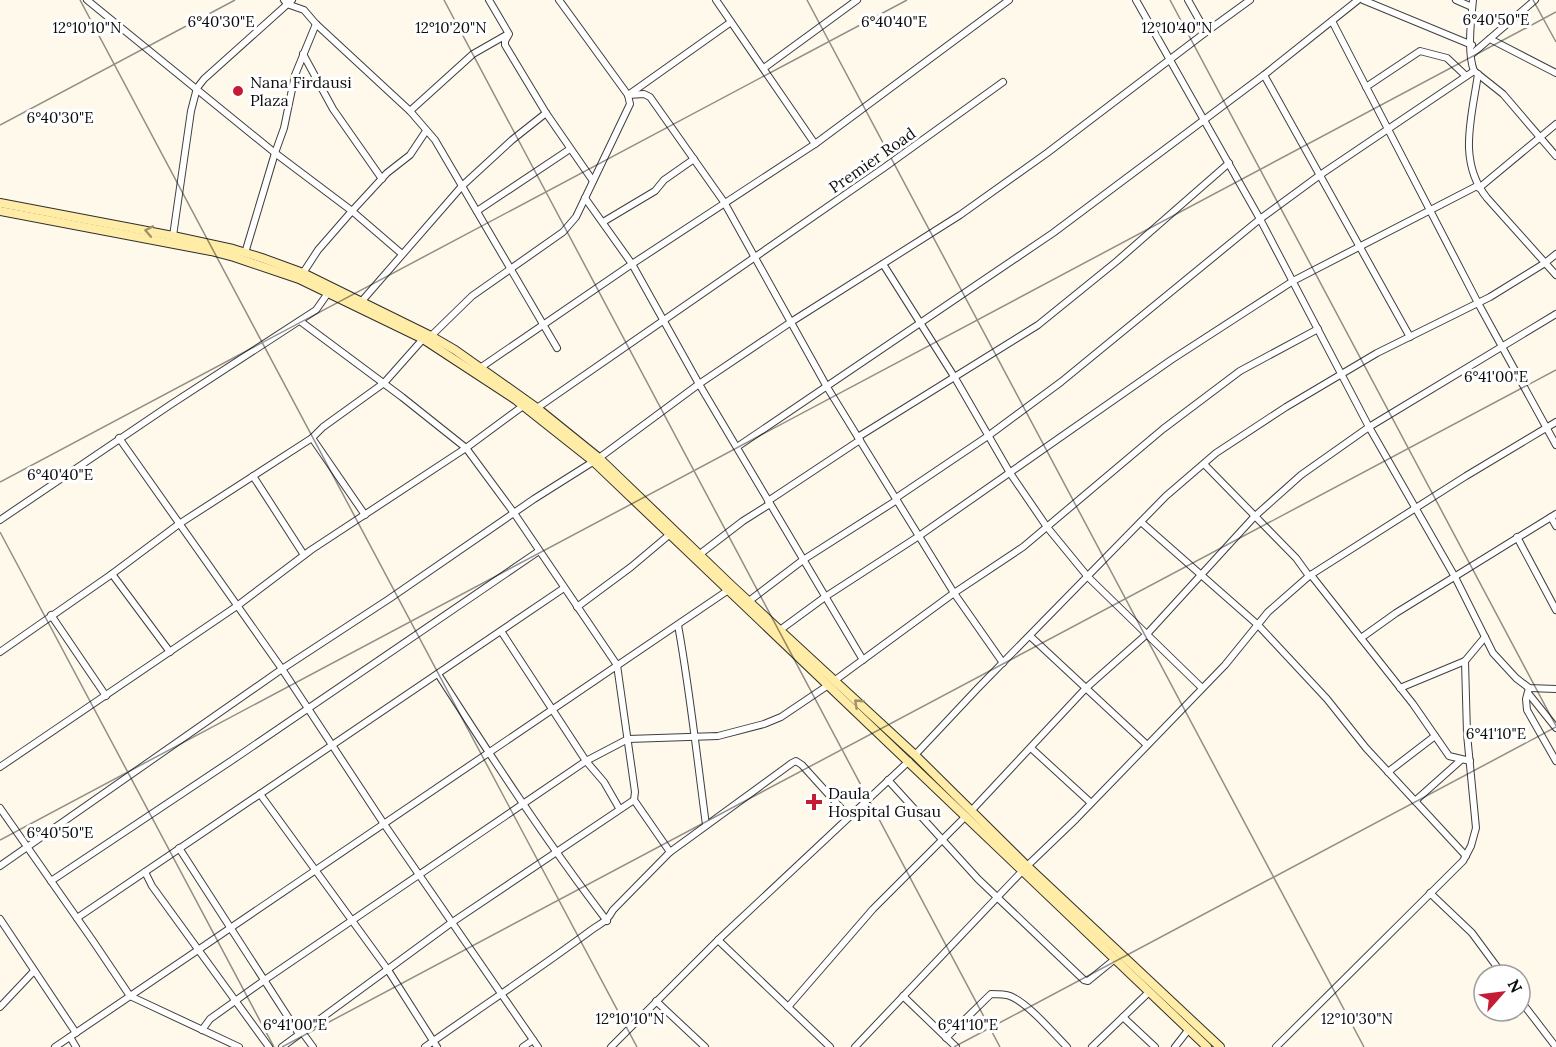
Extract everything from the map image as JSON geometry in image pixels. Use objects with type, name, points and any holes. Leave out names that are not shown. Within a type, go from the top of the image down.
[{"type":"street","points":[[87,0],[275,153],[352,211],[402,254]]},
{"type":"street","points":[[489,0],[509,34]]},
{"type":"street","points":[[0,652],[179,524],[312,438],[323,427],[384,383],[427,337],[472,296],[563,232],[576,217],[630,104],[628,95],[559,0]]},
{"type":"street","points":[[716,0],[814,144]]},
{"type":"street","points":[[764,68],[857,0]]},
{"type":"street","points":[[480,368],[543,323],[814,144],[1009,0]]},
{"type":"street","points":[[1137,0],[1260,219],[1369,427],[1455,577],[1493,652],[1529,691],[1556,728]]},
{"type":"street","points":[[1188,0],[1206,32]]},
{"type":"street","points":[[0,866],[282,669],[596,460],[699,384],[791,322],[960,215],[1047,153],[1250,0]]},
{"type":"street","points":[[737,447],[1053,233],[1361,0],[1472,45]]},
{"type":"street","points":[[1456,0],[1472,3],[1472,54],[1476,73],[1468,154],[1472,173],[1478,187],[1556,274]]},
{"type":"street","points":[[1472,54],[1535,0]]},
{"type":"street","points":[[173,236],[191,111],[197,88],[288,1],[304,10],[316,24],[410,111],[438,145],[557,348]]},
{"type":"street","points":[[1332,21],[1478,303],[1556,445]]},
{"type":"street","points":[[628,95],[731,22]]},
{"type":"street","points":[[245,253],[284,128],[295,75],[316,24]]},
{"type":"street","points":[[410,111],[474,54],[509,34]]},
{"type":"street","points":[[509,34],[505,45],[546,112],[593,181]]},
{"type":"street","points":[[1490,39],[1556,73]]},
{"type":"street","points":[[1366,87],[1420,51],[1447,58],[1466,76]]},
{"type":"street","points":[[303,54],[333,109],[382,179]]},
{"type":"street","points":[[749,601],[803,560],[988,436],[1061,382],[1260,219],[1320,175],[1466,76],[1476,73]]},
{"type":"street","points":[[1476,73],[1503,94],[1556,156]]},
{"type":"street","points":[[1264,75],[1410,337]]},
{"type":"street","name":"Premier Road","points":[[537,408],[1004,82]]},
{"type":"street","points":[[628,95],[644,94],[650,97],[724,202],[859,439],[954,593],[1003,663]]},
{"type":"street","points":[[361,302],[462,186],[546,112]]},
{"type":"street","points":[[780,630],[1172,360],[1293,281],[1478,187],[1556,124]]},
{"type":"street","points":[[303,273],[318,250],[382,179],[410,155],[426,131]]},
{"type":"street","points":[[477,211],[570,148]]},
{"type":"street","points":[[603,222],[655,191],[664,180],[694,159]]},
{"type":"street","points":[[700,554],[859,439],[1038,325],[1117,261],[1229,163]]},
{"type":"street","points":[[585,198],[632,264],[699,384],[862,660]]},
{"type":"street","points":[[0,203],[173,236],[245,253],[303,273],[427,337],[480,368],[537,408],[700,554],[780,630],[831,683]]},
{"type":"street","points":[[0,212],[211,251],[278,272],[427,337],[596,460],[727,591],[912,758],[1114,959],[1207,1047]]},
{"type":"street","points":[[611,1047],[718,940],[912,758],[1166,496],[1204,464],[1286,407],[1377,353],[1478,303],[1556,254]]},
{"type":"street","points":[[883,264],[955,378],[1010,473],[1047,527],[1088,577],[1202,688]]},
{"type":"street","points":[[0,520],[119,438],[316,310],[328,293]]},
{"type":"street","points":[[788,1007],[873,909],[944,840],[1086,688],[1147,634],[1254,517],[1301,475],[1369,427],[1556,314]]},
{"type":"street","points":[[300,321],[466,448],[514,513],[616,665],[628,738],[634,800],[670,852]]},
{"type":"street","points":[[202,1030],[210,1019],[351,920],[586,761],[628,738],[718,735],[764,724],[781,717],[954,593],[1023,547],[1162,429],[1240,371],[1318,329]]},
{"type":"street","points":[[0,767],[237,606],[304,555],[466,448],[523,406]]},
{"type":"street","points":[[855,1047],[1225,665],[1285,596],[1310,576],[1478,468],[1556,422]]},
{"type":"street","points":[[119,438],[282,669],[418,875],[538,1047]]},
{"type":"street","points":[[312,438],[365,515]]},
{"type":"street","points":[[1204,464],[1296,558],[1400,688],[1449,756],[1470,761]]},
{"type":"street","points":[[254,476],[304,555]]},
{"type":"street","points":[[1361,638],[1396,613],[1554,516],[1556,526]]},
{"type":"street","points":[[1141,522],[1258,625],[1466,856]]},
{"type":"street","points":[[577,607],[669,535]]},
{"type":"street","points":[[1517,537],[1556,610]]},
{"type":"street","points":[[51,881],[539,550]]},
{"type":"street","points":[[112,574],[170,652]]},
{"type":"street","points":[[77,918],[564,588]]},
{"type":"street","points":[[55,1047],[727,591]]},
{"type":"street","points":[[51,615],[106,696]]},
{"type":"street","points":[[678,625],[688,679],[693,735],[706,825]]},
{"type":"street","points":[[501,631],[586,761],[604,782],[619,808]]},
{"type":"street","points":[[1030,636],[1147,745]]},
{"type":"street","points":[[1400,688],[1465,661],[1485,637]]},
{"type":"street","points":[[1276,1047],[1466,856],[1471,846],[1476,828],[1467,734],[1465,661]]},
{"type":"street","points":[[438,674],[521,804],[607,921]]},
{"type":"street","points":[[1529,691],[1556,689]]},
{"type":"street","points":[[1529,691],[1526,699],[1527,710],[1556,761]]},
{"type":"street","points":[[1388,772],[1435,736]]},
{"type":"street","points":[[1031,748],[1091,803]]},
{"type":"street","points":[[1415,801],[1461,760]]},
{"type":"street","points":[[425,1047],[435,1044],[501,994],[607,921],[613,910],[670,852],[796,761],[849,817]]},
{"type":"street","points":[[888,780],[997,898],[1084,980],[1088,981],[1114,959]]},
{"type":"street","points":[[261,794],[388,970],[435,1044]]},
{"type":"street","points":[[282,1047],[451,923],[634,800]]},
{"type":"street","points":[[0,808],[130,996],[239,1047]]},
{"type":"street","points":[[179,849],[301,1033],[313,1047]]},
{"type":"street","points":[[1025,869],[1220,1047]]},
{"type":"street","points":[[145,872],[152,886],[269,1047]]},
{"type":"street","points":[[1430,893],[1472,933],[1494,963]]},
{"type":"street","points":[[1,923],[34,971],[73,1035],[76,1047]]},
{"type":"street","points":[[718,940],[830,1047]]},
{"type":"street","points":[[0,1007],[34,971]]},
{"type":"street","points":[[1092,1047],[1149,992]]},
{"type":"street","points":[[946,1038],[991,994],[996,994],[1010,996],[1030,1010],[1067,1047]]},
{"type":"street","points":[[903,996],[956,1047]]},
{"type":"street","points":[[656,1001],[705,1047]]},
{"type":"street","points":[[1532,1015],[1556,1047]]},
{"type":"street","points":[[1123,1017],[1155,1047]]},
{"type":"street","points":[[1175,1047],[1189,1029]]},
{"type":"street","points":[[524,1047],[533,1040]]},
{"type":"place","name":"Nana Firdausi Plaza","points":[[238,91]]},
{"type":"place","name":"Daula Hospital Gusau","points":[[814,802]]}]
